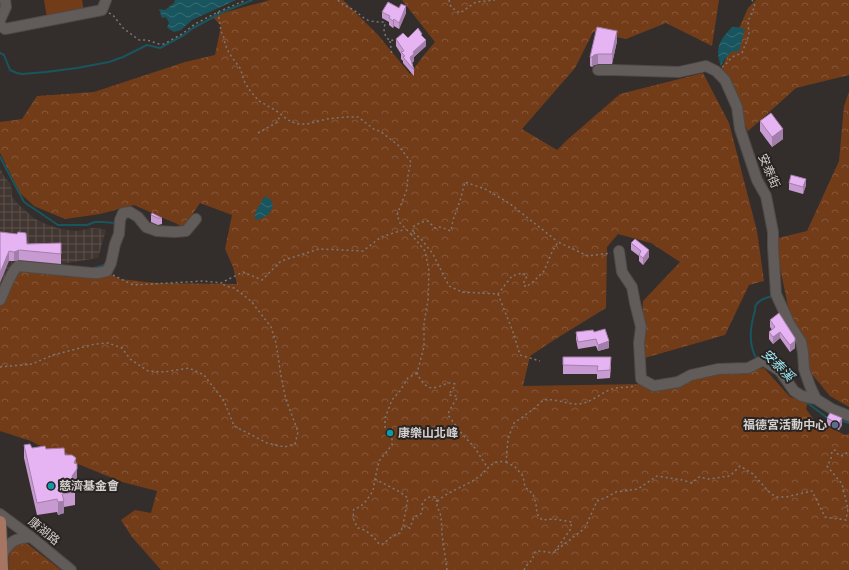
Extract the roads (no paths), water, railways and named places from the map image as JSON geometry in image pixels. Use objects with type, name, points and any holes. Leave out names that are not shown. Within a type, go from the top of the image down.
[{"type":"main road","points":[[0,522],[2,570]]},
{"type":"street","points":[[0,20],[6,7],[5,0]]},
{"type":"street","points":[[0,25],[5,29],[102,10],[106,0]]},
{"type":"street","name":"安泰街","points":[[598,70],[679,72],[706,66],[716,71],[725,80],[737,107],[740,128],[757,180],[766,196],[774,232],[773,247],[776,294],[790,325],[801,342],[804,369],[816,399]]},
{"type":"street","points":[[0,300],[12,273],[18,266],[92,273],[107,271],[111,263],[119,234],[120,220],[123,213],[130,212],[138,217],[146,227],[157,231],[186,231],[196,219]]},
{"type":"street","points":[[619,251],[622,272],[632,287],[634,303],[641,327],[639,343],[641,379],[654,386],[678,382],[691,375],[718,369],[748,368],[758,363],[766,362],[780,371],[794,390],[802,396],[816,399],[832,409],[849,416]]},
{"type":"street","name":"康湖路","points":[[0,514],[71,570]]},
{"type":"street","points":[[2,555],[7,546],[14,540],[31,537]]},
{"type":"water","points":[[175,0],[236,0],[192,20],[181,30],[174,32],[167,27],[169,23],[166,17],[162,18],[159,9],[165,10],[174,3]]},
{"type":"water","points":[[732,27],[745,29],[739,51],[731,52],[721,66],[718,54],[719,45],[721,40]]},
{"type":"water","points":[[264,197],[271,200],[273,206],[266,216],[255,220],[255,213]]},
{"type":"waterway","points":[[0,53],[4,55],[10,70],[22,74],[77,68],[109,62],[147,45],[160,48],[223,12],[252,0]]},
{"type":"waterway","points":[[0,157],[24,202],[58,225],[87,225],[95,222],[116,223]]},
{"type":"waterway","points":[[93,268],[106,264]]},
{"type":"waterway","name":"安泰溪","points":[[757,359],[751,342],[755,306],[761,300],[773,296]]},
{"type":"waterway","name":"安泰溪","points":[[805,401],[826,417],[829,417]]},
{"type":"waterway","name":"安泰溪","points":[[839,420],[849,423]]},
{"type":"place","name":"福德宮活動中心","points":[[835,425]]},
{"type":"place","name":"康樂山北峰","points":[[390,433]]},
{"type":"place","name":"慈濟基金會","points":[[51,486]]}]
